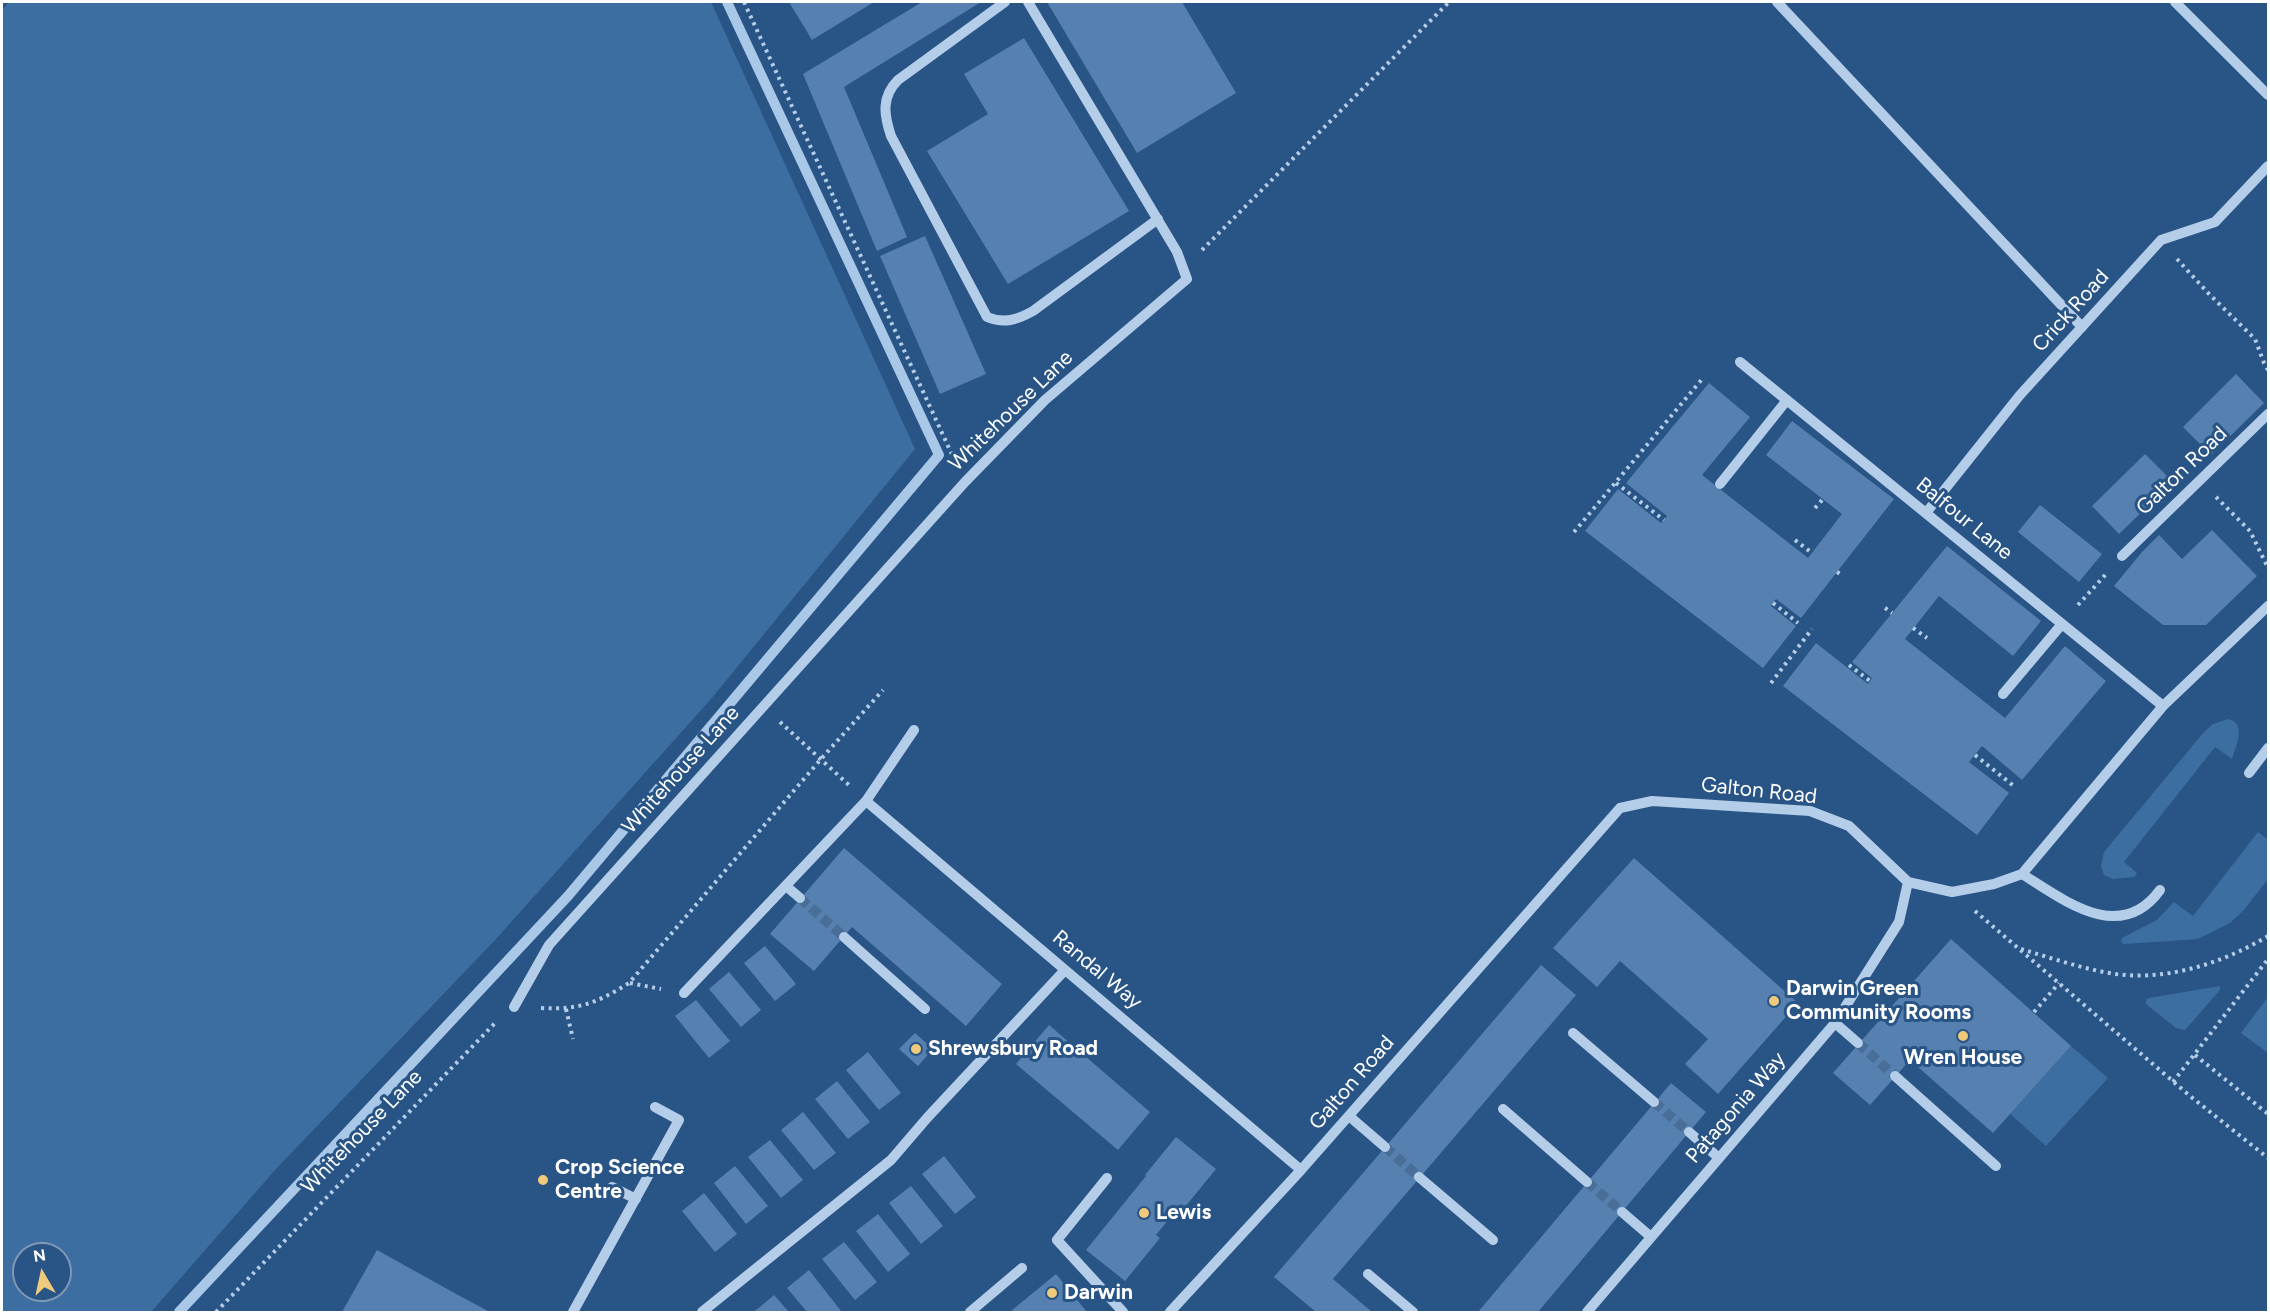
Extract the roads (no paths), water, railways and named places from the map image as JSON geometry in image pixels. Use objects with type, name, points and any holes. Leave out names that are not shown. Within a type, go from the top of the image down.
[{"type":"street","points":[[1005,2],[898,80],[890,89],[885,115],[891,136],[987,317],[999,322],[1017,319],[1033,311],[1158,219],[1028,2]]},
{"type":"street","points":[[1777,2],[2082,327]]},
{"type":"street","points":[[2175,2],[2268,95]]},
{"type":"street","name":"Crick Road","points":[[1926,513],[2020,395],[2161,240],[2215,222],[2268,166]]},
{"type":"street","name":"Whitehouse Lane","points":[[514,1007],[549,945],[965,482],[1045,400],[1188,279],[1178,252],[1158,219]]},
{"type":"street","name":"Balfour Lane","points":[[1740,362],[2163,706]]},
{"type":"street","points":[[1720,484],[1787,400]]},
{"type":"street","name":"Galton Road","points":[[2122,556],[2268,414]]},
{"type":"street","points":[[1908,882],[1952,892],[1994,884],[2022,874],[2163,706],[2268,606]]},
{"type":"street","points":[[2003,694],[2061,624]]},
{"type":"street","points":[[684,993],[866,801],[914,730]]},
{"type":"street","points":[[2249,773],[2268,748]]},
{"type":"street","name":"Randal Way","points":[[866,801],[1301,1170]]},
{"type":"street","name":"Galton Road","points":[[1170,1312],[1301,1170],[1620,808],[1652,801],[1810,811],[1849,826],[1908,882]]},
{"type":"street","points":[[2022,874],[2058,898],[2094,914],[2120,915],[2138,911],[2152,901],[2160,890]]},
{"type":"street","name":"Patagonia Way","points":[[1587,1312],[1835,1023],[1899,922],[1908,882]]},
{"type":"street","points":[[786,886],[800,898]]},
{"type":"street","points":[[844,937],[925,1009]]},
{"type":"street","points":[[702,1312],[891,1160],[927,1118],[1065,970]]},
{"type":"street","points":[[1835,1023],[1858,1043]]},
{"type":"street","points":[[1573,1033],[1654,1102]]},
{"type":"street","points":[[1895,1077],[1996,1166]]},
{"type":"street","points":[[573,1312],[679,1120],[654,1107]]},
{"type":"street","points":[[1503,1109],[1587,1182]]},
{"type":"street","points":[[1349,1116],[1385,1147]]},
{"type":"street","points":[[1689,1132],[1719,1158]]},
{"type":"street","points":[[1419,1177],[1492,1240]]},
{"type":"street","points":[[1107,1178],[1057,1240],[1123,1312]]},
{"type":"street","points":[[612,1187],[636,1199]]},
{"type":"street","points":[[1622,1212],[1651,1237]]},
{"type":"street","points":[[970,1312],[1022,1268]]},
{"type":"street","points":[[1368,1274],[1413,1312]]},
{"type":"waterway","points":[[179,1312],[568,896],[939,455],[727,2]]},
{"type":"tunnel","points":[[800,898],[844,937]]},
{"type":"tunnel","points":[[1858,1043],[1895,1076]]},
{"type":"tunnel","points":[[1654,1102],[1689,1132]]},
{"type":"tunnel","points":[[1385,1147],[1419,1177]]},
{"type":"tunnel","points":[[1587,1182],[1622,1212]]},
{"type":"place","name":"Darwin Green Community Rooms","points":[[1774,1001]]},
{"type":"place","name":"Wren House","points":[[1963,1036]]},
{"type":"place","name":"Shrewsbury Road","points":[[916,1049]]},
{"type":"place","name":"Crop Science Centre","points":[[543,1180]]},
{"type":"place","name":"Lewis","points":[[1144,1213]]},
{"type":"place","name":"Darwin","points":[[1052,1293]]}]
